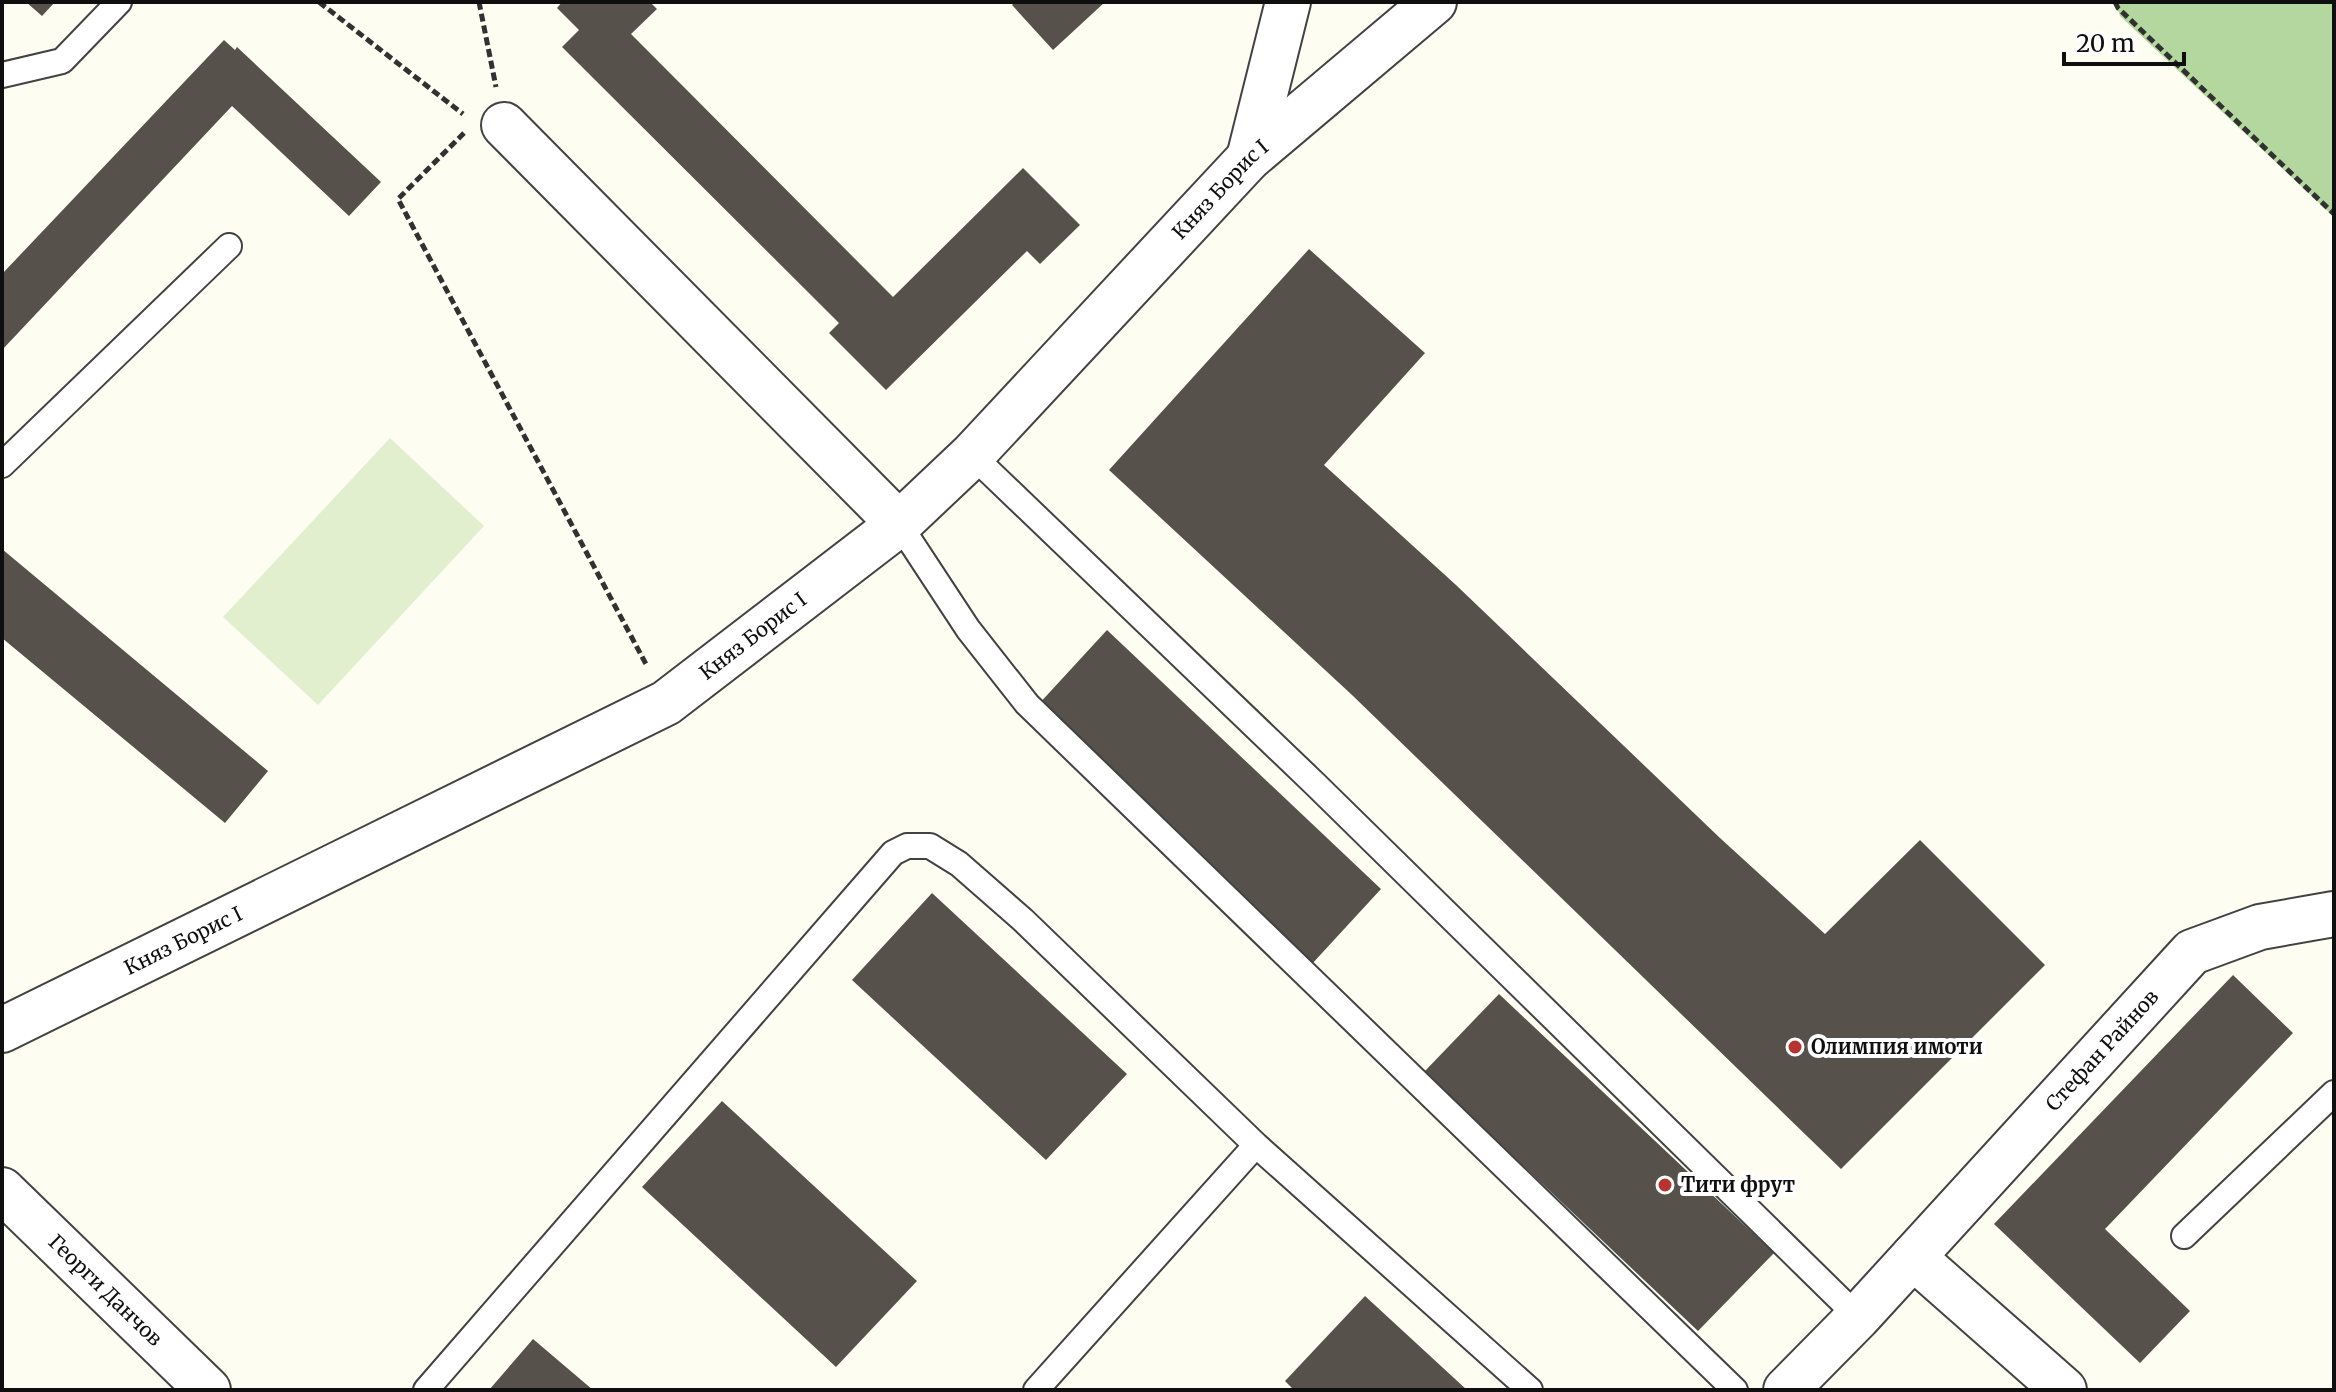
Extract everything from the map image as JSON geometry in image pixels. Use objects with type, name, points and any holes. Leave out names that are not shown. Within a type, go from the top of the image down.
[{"type":"street","name":"Княз Борис I","points":[[2,1030],[666,703],[899,524],[972,455],[1249,158],[1288,2]]},
{"type":"street","points":[[1249,158],[1434,2]]},
{"type":"street","points":[[504,125],[899,524]]},
{"type":"street","name":"Стефан Райнов","points":[[1786,1390],[1858,1317],[2192,952],[2260,927],[2334,914]]},
{"type":"street","name":"Георги Данчов","points":[[2,1190],[208,1390]]},
{"type":"street","points":[[1913,1257],[2064,1390]]},
{"type":"lane","points":[[2,75],[62,61],[119,2]]},
{"type":"lane","points":[[2,465],[229,246]]},
{"type":"lane","points":[[972,455],[1315,784],[1858,1317]]},
{"type":"lane","points":[[899,524],[968,629],[1027,704],[1735,1390]]},
{"type":"lane","points":[[426,1390],[893,853],[907,846],[930,846],[959,864],[1023,920],[1256,1145],[1530,1390]]},
{"type":"lane","points":[[2184,1236],[2334,1093]]},
{"type":"lane","points":[[1036,1390],[1256,1145]]},
{"type":"path","points":[[319,2],[474,123],[398,199],[666,703]]},
{"type":"path","points":[[479,2],[504,125]]},
{"type":"path","points":[[2115,2],[2334,214]]},
{"type":"green space","points":[[2115,2],[2334,2],[2334,217],[2120,16]]},
{"type":"green space","points":[[390,438],[484,526],[318,705],[223,617]]},
{"type":"building","points":[[26,2],[55,2],[42,16]]},
{"type":"building","points":[[562,2],[650,2],[657,9],[631,34],[893,297],[1023,168],[1080,225],[1040,264],[1027,251],[886,390],[829,333],[839,323],[562,47],[579,30],[557,8]]},
{"type":"building","points":[[1015,2],[1105,2],[1053,50],[1012,5]]},
{"type":"building","points":[[224,40],[235,50],[237,47],[381,182],[349,216],[232,106],[2,350],[2,274]]},
{"type":"building","points":[[1309,249],[1425,353],[1324,465],[1456,585],[1720,838],[1825,934],[1920,840],[2045,965],[1841,1169],[1352,695],[1109,470]]},
{"type":"building","points":[[2,549],[268,771],[225,823],[2,638]]},
{"type":"building","points":[[1107,630],[1381,889],[1311,965],[1037,706]]},
{"type":"building","points":[[932,893],[1127,1074],[1046,1160],[852,980]]},
{"type":"building","points":[[2233,975],[2293,1033],[2105,1229],[2190,1311],[2140,1363],[1994,1224]]},
{"type":"building","points":[[1499,994],[1774,1253],[1698,1331],[1424,1072]]},
{"type":"building","points":[[722,1101],[917,1281],[836,1367],[642,1187]]},
{"type":"building","points":[[1365,1296],[1467,1390],[1294,1390],[1285,1381]]},
{"type":"building","points":[[533,1339],[593,1390],[489,1390]]},
{"type":"place","name":"Олимпия имоти","points":[[1795,1047]]},
{"type":"place","name":"Тити фрут","points":[[1665,1185]]}]
